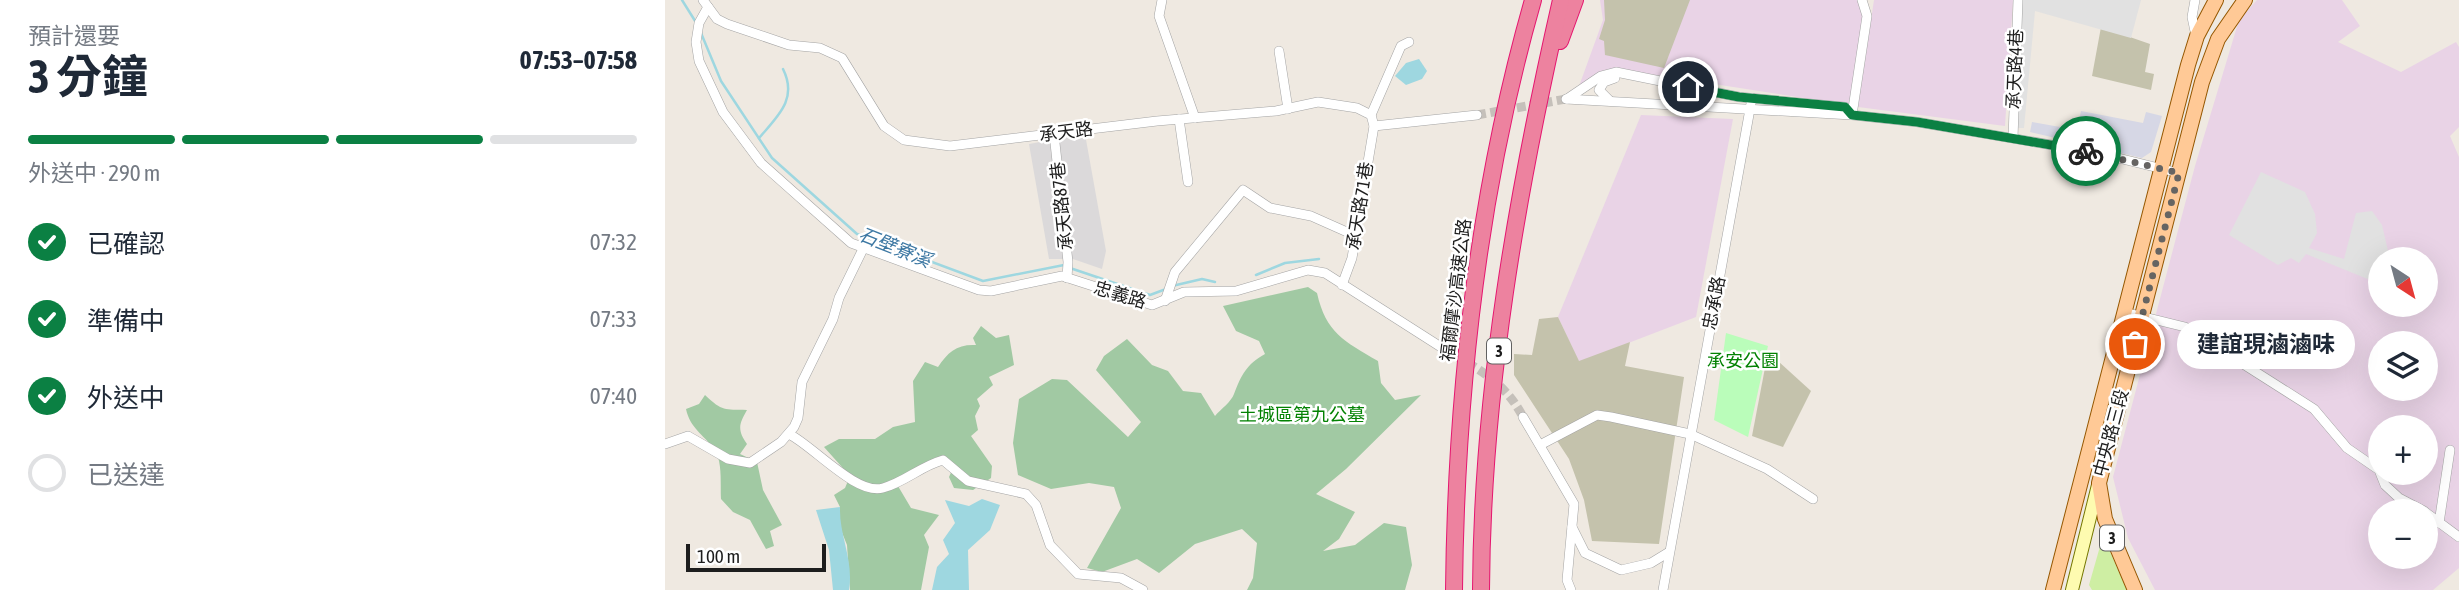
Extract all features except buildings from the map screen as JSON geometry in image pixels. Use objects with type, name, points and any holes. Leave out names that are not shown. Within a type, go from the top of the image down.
[{"type":"highway","name":"福爾摩沙高速公路","points":[[1454,590],[1459,434],[1473,294],[1503,119],[1533,0]]},
{"type":"highway","name":"3","points":[[1482,590],[1490,431],[1504,298],[1539,96],[1561,0]]},
{"type":"highway","points":[[1539,96],[1575,0]]},
{"type":"main road","name":"中央路三段","points":[[2053,590],[2187,69],[2197,36],[2216,0]]},
{"type":"main road","name":"中央路三段","points":[[2072,590],[2204,74],[2218,39],[2245,0]]},
{"type":"main road","points":[[2187,69],[2204,74]]},
{"type":"main road","name":"3","points":[[2099,483],[2105,519],[2135,590]]},
{"type":"street","points":[[1162,0],[1159,16],[1195,118]]},
{"type":"street","points":[[1852,115],[1867,16],[1865,2],[1861,0]]},
{"type":"street","name":"承天路4巷","points":[[2013,138],[2018,0]]},
{"type":"street","points":[[2195,0],[2192,17],[2197,36]]},
{"type":"street","name":"承天路","points":[[705,4],[717,19],[727,24],[789,45],[820,48],[842,58],[884,126],[904,140],[950,146],[1288,109],[1318,102],[1357,108],[1371,115]]},
{"type":"street","name":"忠義路","points":[[705,4],[696,42],[699,61],[717,102],[761,163],[803,203],[863,249],[991,291],[1068,271],[1141,304],[1152,305],[1184,292],[1236,291],[1308,271],[1325,273],[1444,349]]},
{"type":"street","points":[[1409,42],[1401,46],[1371,115],[1374,126],[1477,115]]},
{"type":"street","points":[[1279,51],[1288,109]]},
{"type":"street","points":[[1852,115],[1845,107],[1752,98],[1616,72],[1601,76],[1566,99],[1852,115],[2013,138],[2179,173]]},
{"type":"street","points":[[1611,101],[1599,90],[1604,82],[1616,78],[1637,77]]},
{"type":"street","points":[[1592,100],[1593,83]]},
{"type":"street","name":"忠承路","points":[[1663,590],[1752,98]]},
{"type":"street","points":[[1179,119],[1188,181]]},
{"type":"street","name":"承天路71巷","points":[[1342,285],[1356,236],[1374,126]]},
{"type":"street","name":"承天路87巷","points":[[1054,134],[1068,271]]},
{"type":"street","points":[[1165,298],[1175,272],[1243,190],[1270,208],[1311,216],[1356,236]]},
{"type":"street","points":[[667,440],[688,436],[728,459],[750,463],[789,435],[798,418],[801,382],[833,319],[839,298],[863,249]]},
{"type":"street","points":[[2124,312],[2185,327],[2314,409],[2347,448],[2379,470],[2385,485],[2401,499]]},
{"type":"street","points":[[1540,445],[1597,415],[1690,434],[1767,469],[1813,499]]},
{"type":"street","points":[[1523,417],[1574,503],[1566,580],[1571,590]]},
{"type":"street","points":[[789,435],[864,486],[880,489],[927,464],[943,460],[968,481],[1026,494],[1036,505],[1050,545],[1078,575],[1121,578],[1143,590]]},
{"type":"street","points":[[2450,450],[2439,523],[2459,537]]},
{"type":"street","points":[[1572,527],[1585,553],[1621,570],[1651,563],[1670,550]]},
{"type":"shaded area","points":[[1600,0],[1867,0],[1849,105],[1630,71],[1578,89],[1603,20]]},
{"type":"shaded area","points":[[1604,0],[1690,0],[1664,68],[1605,55],[1604,41],[1599,39],[1605,20]]},
{"type":"shaded area","points":[[1874,0],[2013,0],[2005,126],[1858,107]]},
{"type":"shaded area","points":[[2022,0],[2141,0],[2131,38],[2035,11],[2024,128],[2015,128]]},
{"type":"shaded area","points":[[2257,0],[2342,0],[2360,26],[2338,42],[2401,72],[2456,42],[2459,47],[2459,127],[2450,136],[2459,157],[2459,568],[2433,590],[2155,590],[2128,538],[2113,477],[2195,166],[2239,20]]},
{"type":"shaded area","points":[[2101,27],[2150,44],[2145,72],[2154,74],[2151,90],[2092,76]]},
{"type":"shaded area","points":[[2081,111],[2143,123],[2146,112],[2162,116],[2151,152],[2142,158],[2030,132],[2032,122],[2077,130]]},
{"type":"shaded area","points":[[1641,115],[1733,119],[1696,317],[1579,362],[1558,317]]},
{"type":"shaded area","points":[[1085,134],[1106,251],[1102,269],[1073,259],[1049,259],[1029,144]]},
{"type":"shaded area","points":[[2261,172],[2305,192],[2315,214],[2317,233],[2309,248],[2344,259],[2356,213],[2372,211],[2382,225],[2387,247],[2368,247],[2368,279],[2306,254],[2299,263],[2291,258],[2278,265],[2229,235]]},
{"type":"shaded area","points":[[1558,317],[1579,361],[1630,342],[1625,366],[1684,377],[1659,544],[1592,541],[1584,500],[1569,459],[1514,375],[1514,354],[1532,355],[1539,319]]},
{"type":"shaded area","points":[[1768,352],[1811,391],[1783,447],[1752,436]]},
{"type":"green space","name":"土城區第九公墓","points":[[1308,287],[1317,293],[1331,327],[1355,348],[1378,361],[1381,383],[1395,400],[1421,395],[1346,469],[1316,494],[1355,512],[1339,539],[1323,551],[1355,545],[1384,523],[1406,527],[1412,565],[1405,590],[1247,590],[1253,578],[1257,543],[1242,529],[1195,544],[1159,573],[1137,559],[1102,572],[1087,568],[1121,508],[1114,487],[1089,483],[1051,489],[1018,475],[1013,443],[1019,399],[1052,379],[1067,380],[1128,437],[1141,422],[1096,370],[1104,356],[1127,339],[1152,365],[1168,371],[1183,391],[1201,393],[1215,416],[1233,397],[1245,371],[1265,354],[1259,341],[1236,331],[1223,306]]},
{"type":"green space","points":[[981,326],[996,338],[1009,335],[1014,365],[989,377],[993,385],[977,399],[980,406],[975,416],[978,430],[971,436],[992,466],[991,478],[973,490],[954,488],[949,477],[954,466],[945,459],[895,481],[911,508],[939,515],[924,535],[929,547],[921,590],[850,590],[847,545],[839,525],[840,507],[834,495],[845,488],[850,476],[824,447],[839,439],[875,439],[893,427],[915,422],[913,381],[925,362],[938,367],[954,350],[976,345],[973,338]]},
{"type":"green space","name":"承安公園","points":[[1726,333],[1768,346],[1748,437],[1714,420]]},
{"type":"green space","points":[[705,395],[724,408],[747,410],[740,427],[747,444],[740,454],[757,462],[763,490],[782,525],[770,531],[774,546],[766,549],[750,520],[733,512],[721,499],[717,454],[694,426],[686,409],[699,404]]},
{"type":"green space","points":[[2103,536],[2127,590],[2092,590],[2089,585]]},
{"type":"water","points":[[1419,59],[1427,71],[1422,79],[1406,85],[1395,76],[1406,63]]},
{"type":"water","points":[[982,499],[1000,505],[990,530],[968,550],[969,590],[932,590],[937,567],[949,554],[943,540],[955,523],[945,500],[969,506]]},
{"type":"water","points":[[840,507],[850,568],[849,590],[833,590],[829,550],[816,510]]},
{"type":"waterway","name":"石壁寮溪","points":[[682,0],[697,24]]},
{"type":"waterway","name":"石壁寮溪","points":[[701,33],[721,81],[772,158],[857,234],[983,281],[1064,265]]},
{"type":"waterway","points":[[759,138],[784,107],[788,89],[783,69]]},
{"type":"waterway","name":"石壁寮溪","points":[[1256,275],[1285,263],[1319,259]]},
{"type":"waterway","name":"石壁寮溪","points":[[1070,268],[1150,295],[1166,289]]},
{"type":"waterway","name":"石壁寮溪","points":[[1172,286],[1202,279],[1215,282]]},
{"type":"tunnel","points":[[1477,115],[1566,99]]},
{"type":"tunnel","points":[[1444,349],[1499,385],[1523,417]]},
{"type":"way so far","points":[[2086,151],[2179,173],[2135,344]]},
{"type":"place","name":"建誼現滷滷味","points":[[2135,344]]},
{"type":"route","points":[[1688,87],[1739,97],[1845,107],[1852,115],[1917,122],[2086,151]]}]
